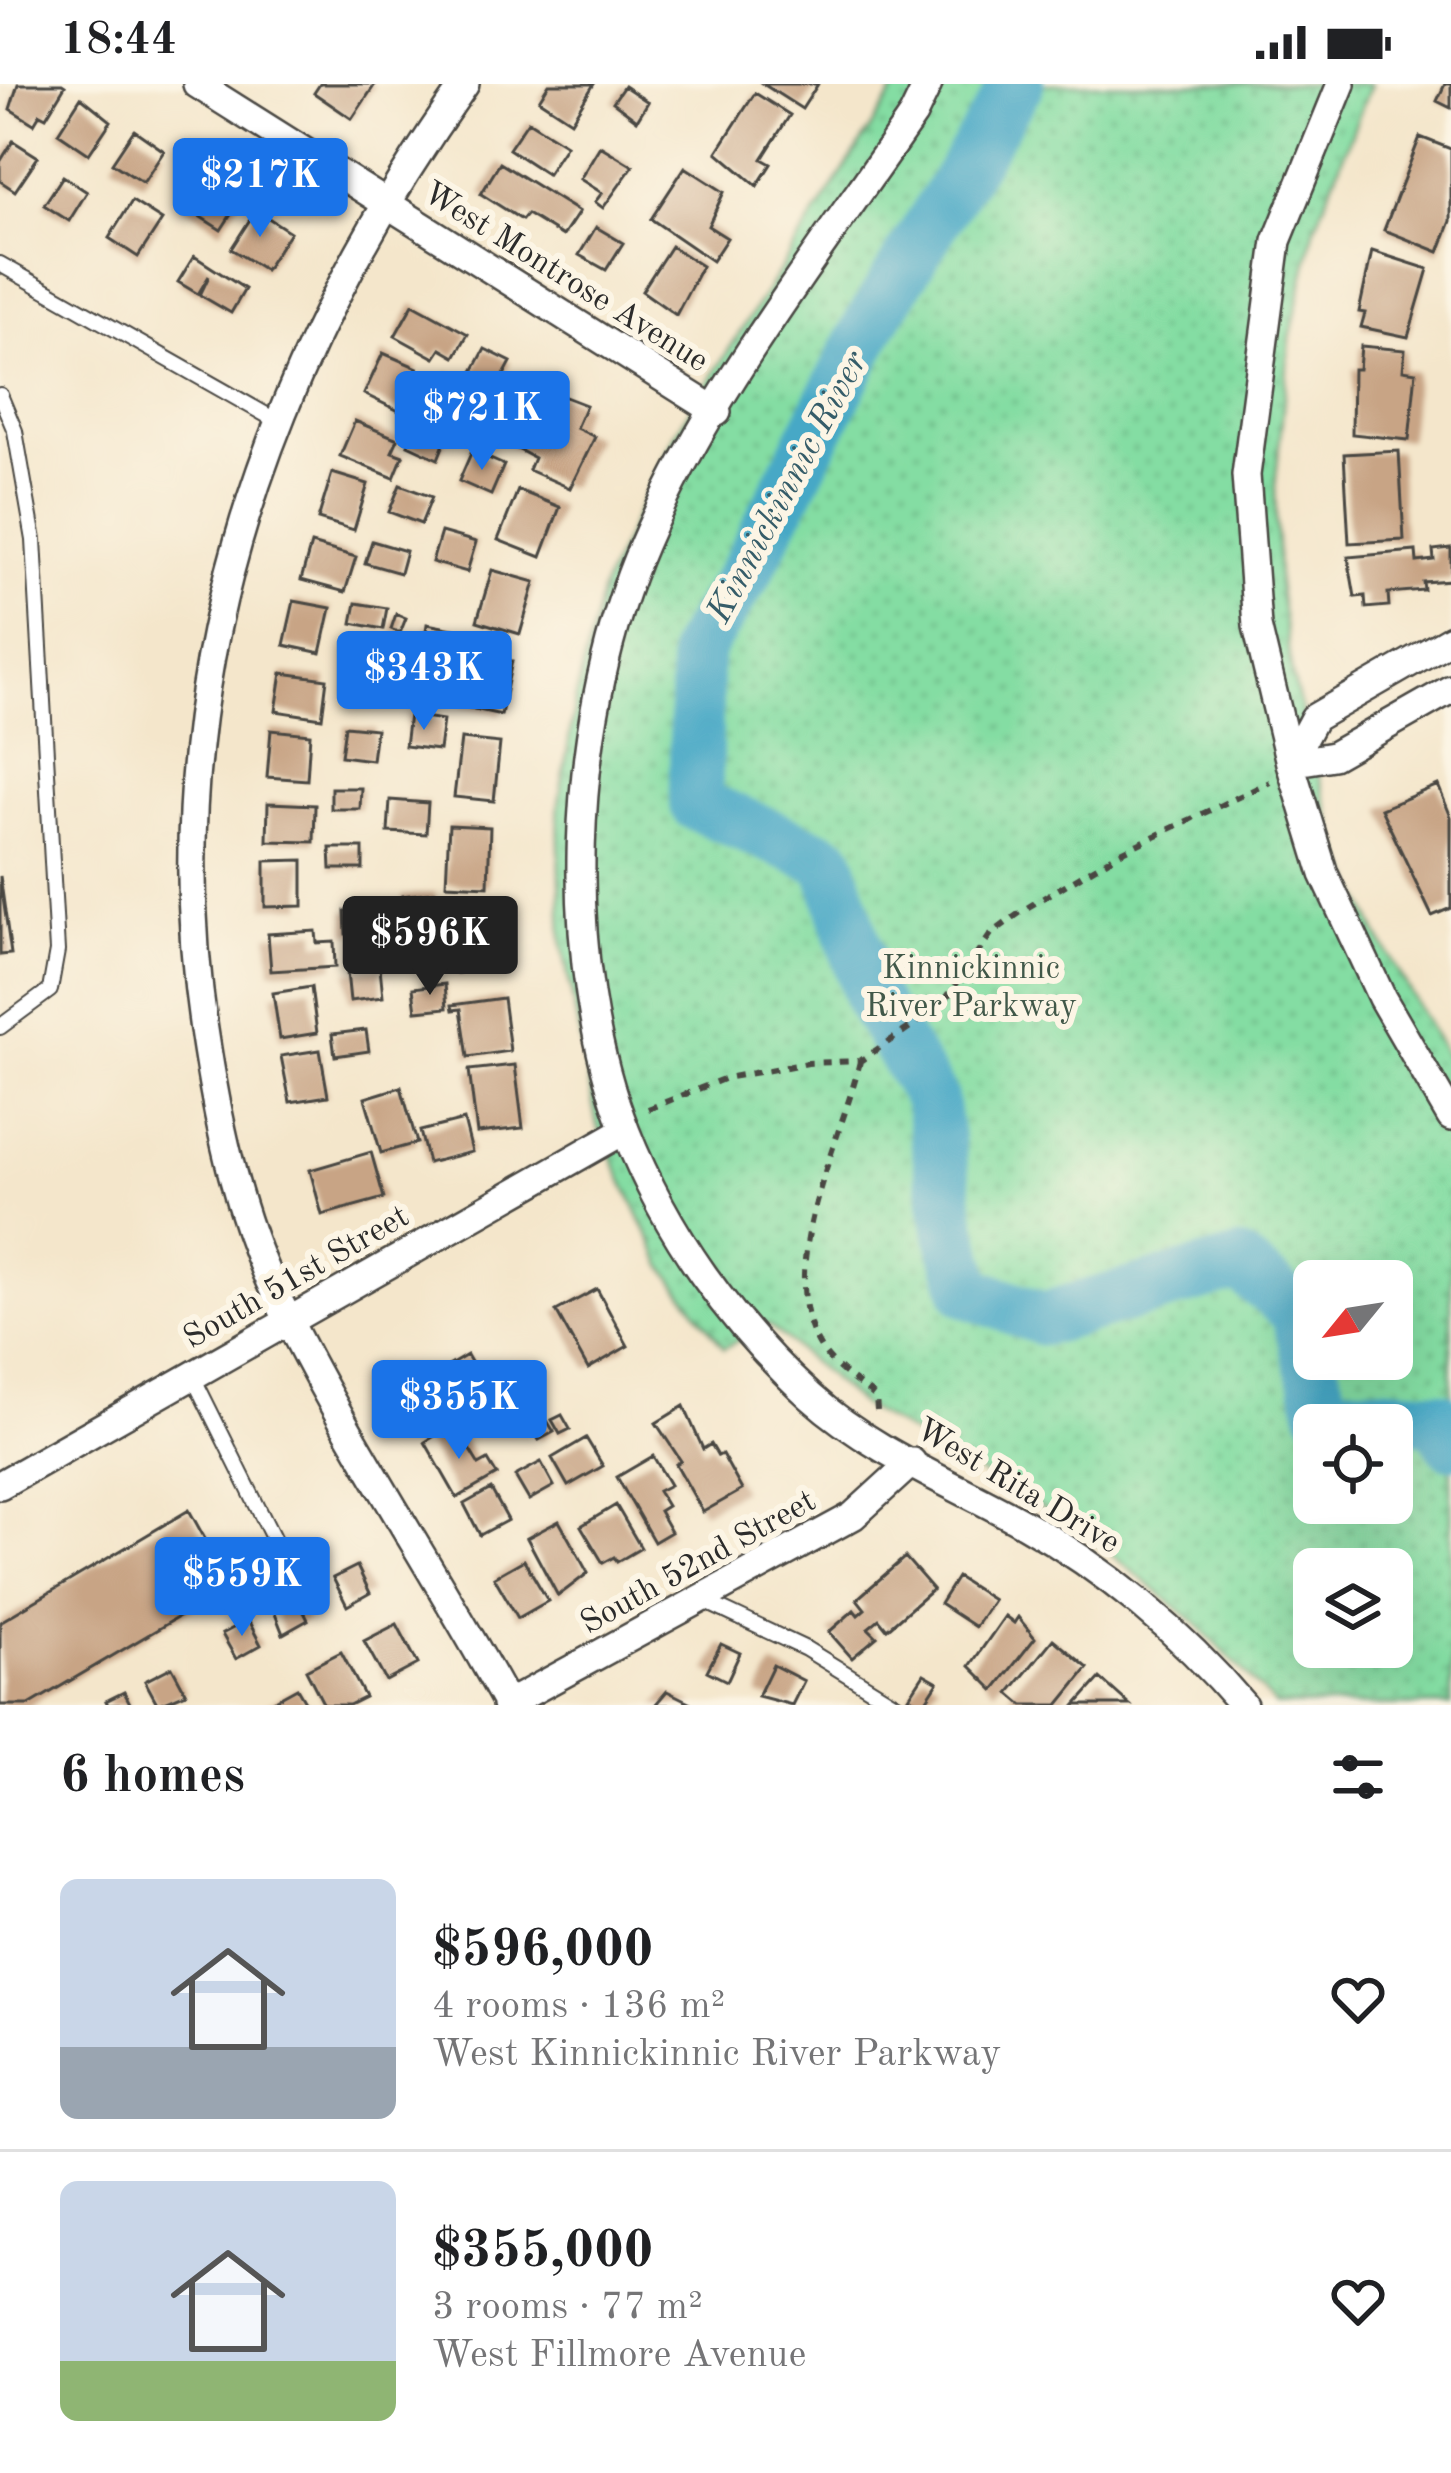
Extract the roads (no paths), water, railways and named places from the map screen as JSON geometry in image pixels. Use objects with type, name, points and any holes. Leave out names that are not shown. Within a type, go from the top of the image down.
[{"type":"street","name":"West Montrose Avenue","points":[[196,84],[717,412]]},
{"type":"street","points":[[465,84],[385,202],[316,330],[277,421],[242,519],[204,684],[191,847],[194,955],[213,1085],[240,1199],[290,1319],[507,1705]]},
{"type":"street","name":"West Rita Drive","points":[[928,84],[913,116],[717,412],[639,556],[625,593],[596,700],[585,779],[586,934],[596,1016],[625,1130],[660,1206],[709,1284],[750,1335],[815,1400],[866,1435],[1029,1526],[1096,1570],[1169,1629],[1243,1705]]},
{"type":"street","points":[[1341,84],[1276,241],[1246,475],[1257,626],[1290,763],[1324,874],[1382,998],[1451,1117]]},
{"type":"street","points":[[1290,763],[1314,718],[1451,639]]},
{"type":"street","points":[[1290,763],[1333,756],[1451,689]]},
{"type":"street","name":"South 51st Street","points":[[0,1485],[625,1130]]},
{"type":"street","name":"South 52nd Street","points":[[507,1705],[853,1516],[912,1462]]},
{"type":"lane","points":[[0,265],[277,421]]},
{"type":"lane","points":[[0,395],[16,431],[34,540],[57,951],[50,990],[0,1028]]},
{"type":"lane","points":[[192,1375],[273,1538]]},
{"type":"lane","points":[[702,1600],[806,1649],[897,1705]]},
{"type":"waterway","name":"Kinnickinnic River","points":[[1017,84],[871,323],[748,568],[696,650],[696,804],[829,861],[871,999],[931,1098],[950,1227],[968,1291],[1043,1319],[1239,1264],[1297,1311],[1324,1411],[1438,1418],[1451,1442]]},
{"type":"park label","name":"Kinnickinnic River Parkway","points":[[971,985]]}]
